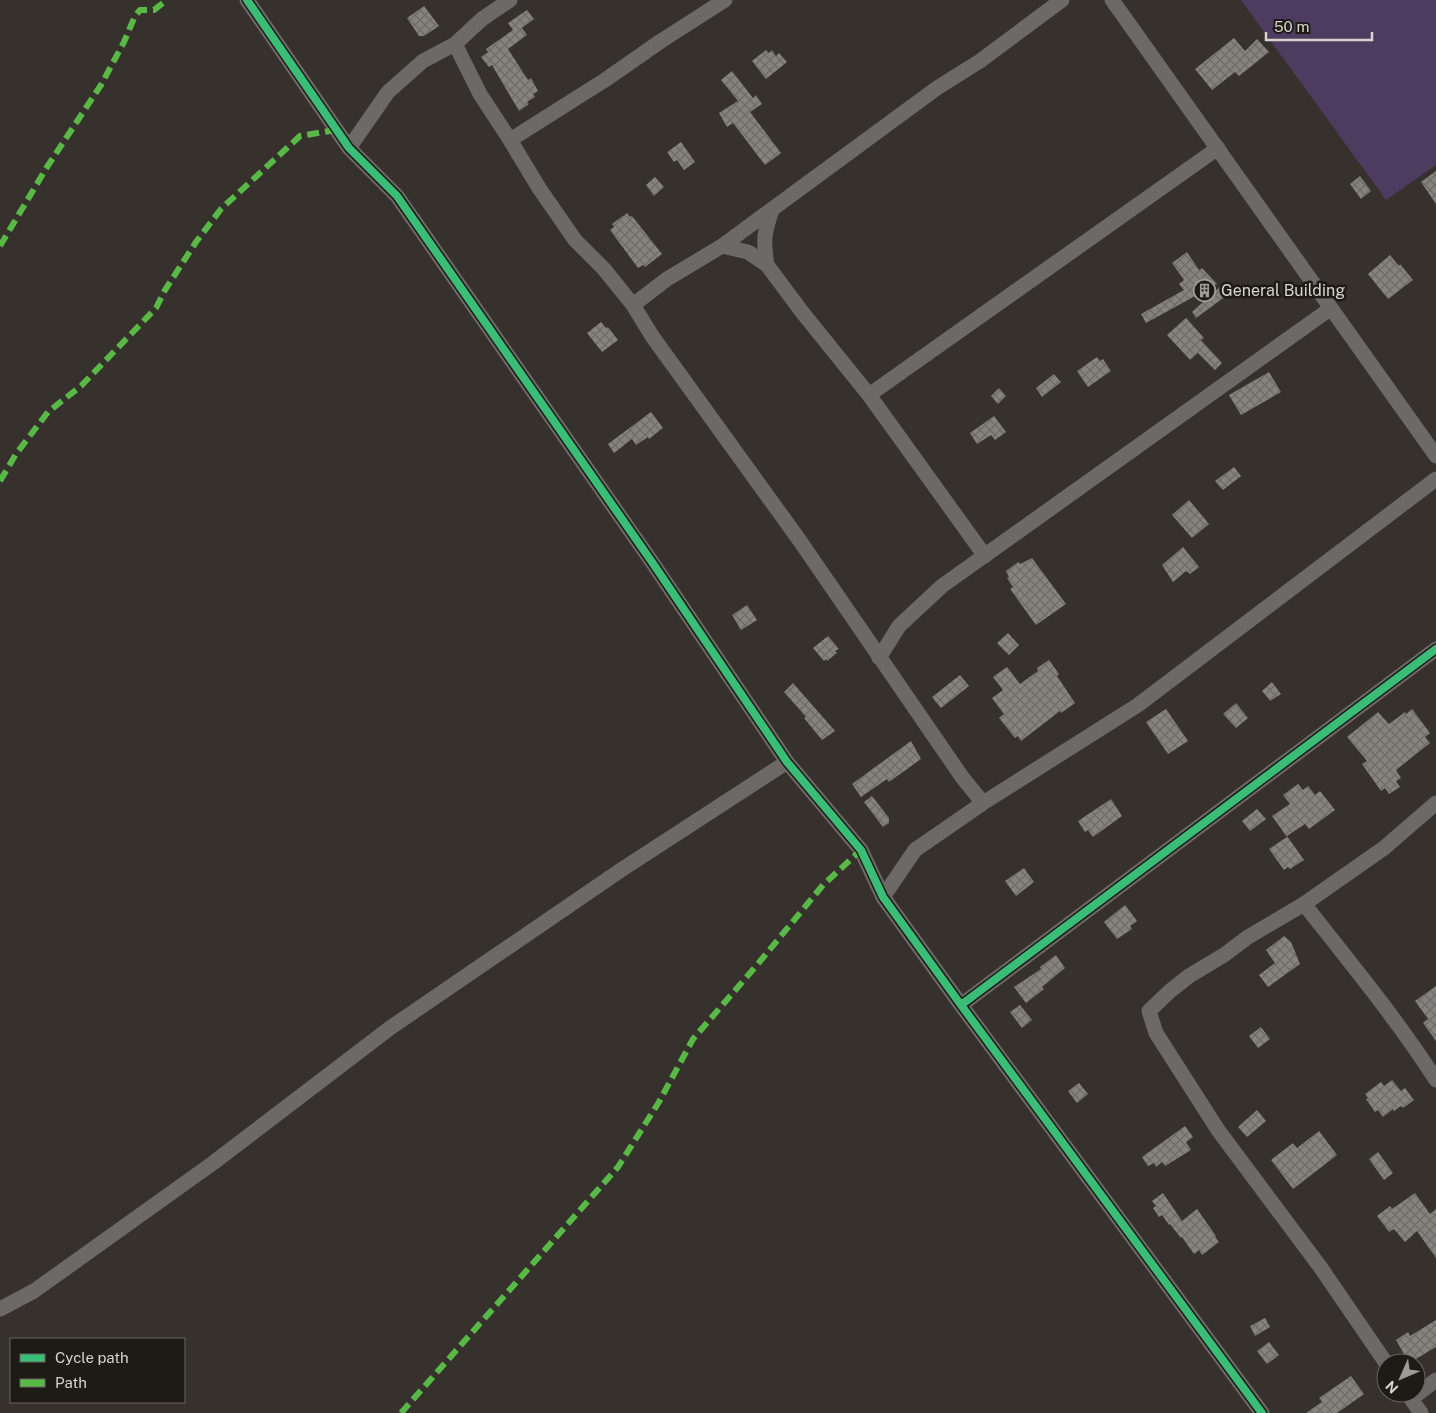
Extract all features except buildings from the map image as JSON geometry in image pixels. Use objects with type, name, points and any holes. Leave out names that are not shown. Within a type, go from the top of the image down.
[{"type":"street","points":[[247,0],[349,148],[397,196],[652,562],[787,762],[861,850],[883,896],[960,1005],[1262,1413]]},
{"type":"street","points":[[349,148],[388,92],[423,61],[455,44],[482,19],[510,0]]},
{"type":"street","points":[[510,140],[605,80],[725,0]]},
{"type":"street","points":[[632,305],[667,279],[722,246],[937,88],[980,61],[1062,0]]},
{"type":"street","points":[[1112,0],[1436,456]]},
{"type":"street","points":[[455,44],[480,94],[538,188],[575,240],[604,269],[632,305],[652,336],[800,541],[962,777],[983,803]]},
{"type":"street","points":[[869,395],[1218,148]]},
{"type":"street","points":[[767,265],[763,244],[772,210]]},
{"type":"street","points":[[722,246],[748,252],[767,265],[869,395],[985,556]]},
{"type":"street","points":[[880,658],[900,626],[942,586],[1330,309]]},
{"type":"street","points":[[883,896],[915,850],[983,803],[1138,705],[1436,479]]},
{"type":"street","points":[[960,1005],[1436,649]]},
{"type":"street","points":[[0,1309],[34,1291],[213,1163],[390,1028],[621,870],[787,762]]},
{"type":"street","points":[[1379,1353],[1321,1268],[1218,1130],[1156,1033],[1150,1011],[1170,991],[1189,976],[1224,955],[1248,937],[1304,904],[1384,848],[1436,803]]},
{"type":"street","points":[[1304,904],[1364,980],[1417,1051],[1436,1080]]},
{"type":"shaded area","points":[[1241,0],[1436,0],[1436,165],[1386,200]]},
{"type":"marked path","points":[[0,246],[47,167],[101,85],[124,42],[135,16],[140,10],[154,10],[167,0]]},
{"type":"marked path","points":[[0,481],[16,454],[48,412],[81,386],[156,308],[165,290],[196,242],[221,209],[300,136],[336,130]]},
{"type":"marked path","points":[[401,1413],[618,1167],[659,1102],[693,1039],[823,885],[861,850]]},
{"type":"cycle path","points":[[247,0],[349,148],[397,196],[652,562],[787,762],[861,850],[883,897],[961,1005]]},
{"type":"cycle path","points":[[1262,1413],[961,1005],[1436,649]]},
{"type":"place","name":"General Building","points":[[1205,290]]}]
